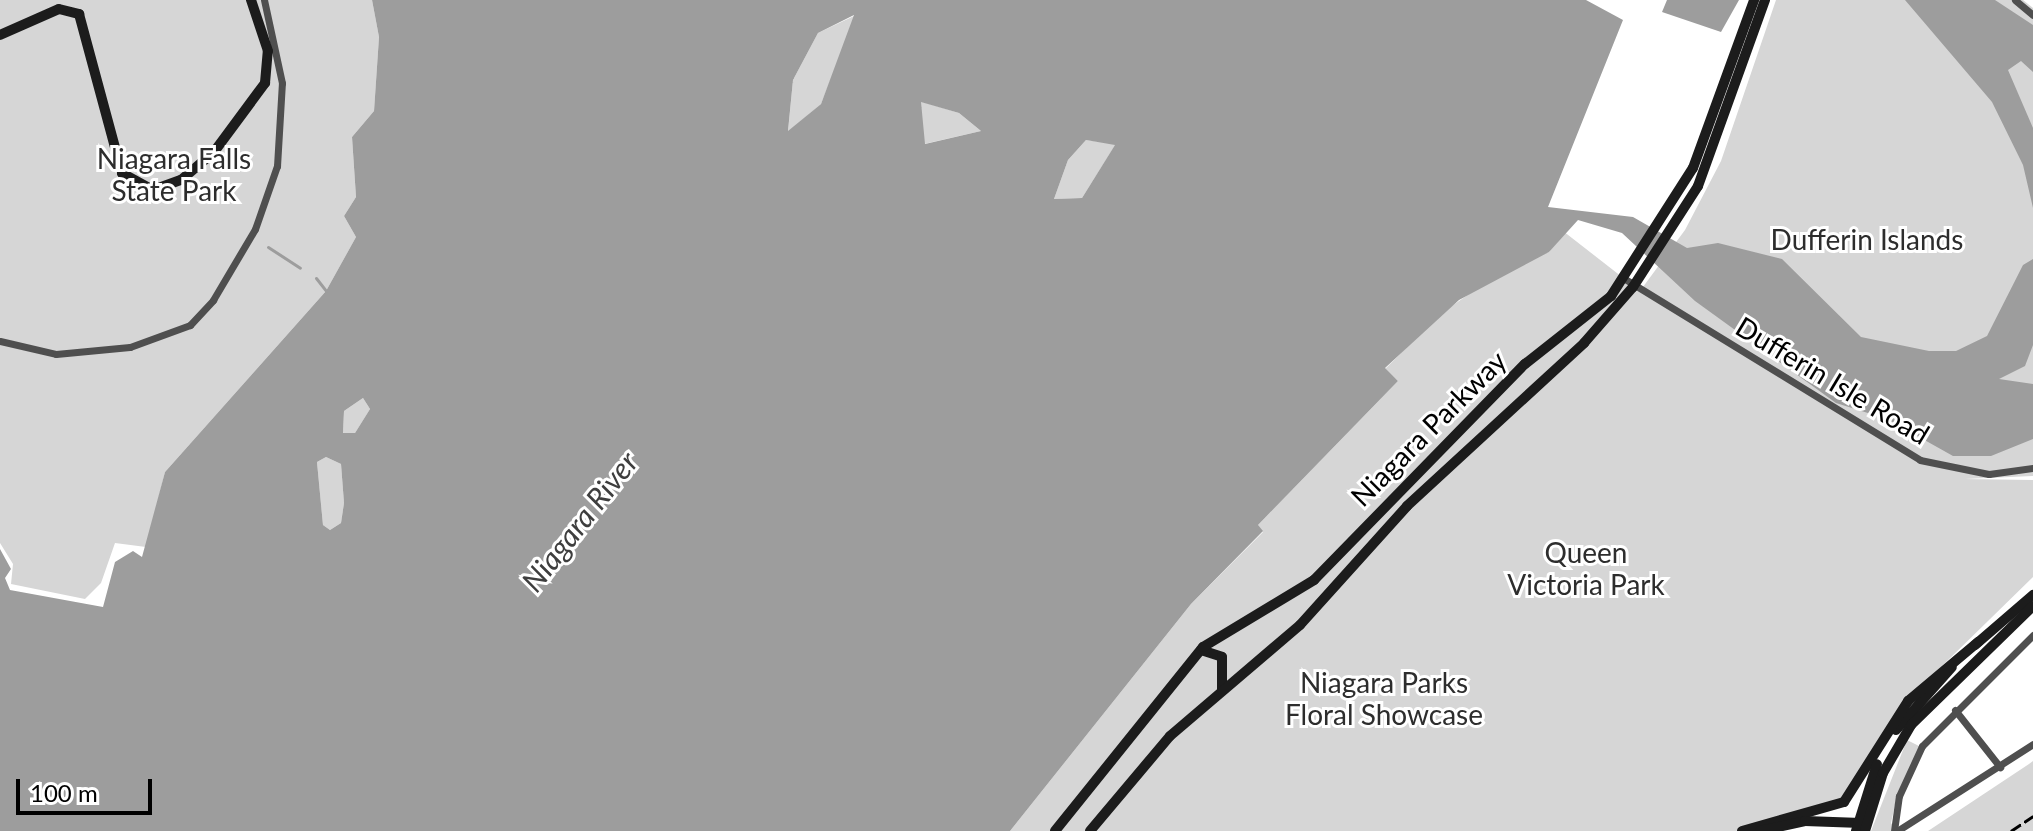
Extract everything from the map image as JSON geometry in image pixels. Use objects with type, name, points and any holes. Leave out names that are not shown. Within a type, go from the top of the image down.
[{"type":"main road","points":[[0,35],[59,9],[79,14],[122,173],[153,190],[181,180],[214,152],[265,83],[268,51],[251,0]]},
{"type":"main road","name":"Niagara Parkway","points":[[1668,228],[1706,138],[1754,0]]},
{"type":"main road","name":"Niagara Parkway","points":[[1090,831],[1170,736],[1300,625],[1407,506],[1584,343],[1668,228],[1724,123],[1765,0]]},
{"type":"main road","name":"Niagara Parkway","points":[[1055,831],[1199,651],[1314,580],[1525,364],[1585,321],[1629,283]]},
{"type":"main road","points":[[1742,831],[1844,802],[1908,701],[2033,595]]},
{"type":"main road","points":[[1861,827],[1883,773],[1911,725],[2033,606]]},
{"type":"main road","points":[[1861,827],[1874,769],[1900,723],[1978,642]]},
{"type":"main road","points":[[1199,651],[1208,647],[1222,657],[1227,677],[1221,691]]},
{"type":"main road","points":[[1760,831],[1805,821],[1861,827]]},
{"type":"street","points":[[0,341],[56,354],[130,347],[190,325],[202,313],[255,229],[277,166],[282,83],[264,0]]},
{"type":"street","points":[[2015,0],[2033,15]]},
{"type":"street","name":"Dufferin Isle Road","points":[[1629,283],[1920,460],[1989,474],[2033,468]]},
{"type":"street","points":[[1895,831],[1899,796],[1922,746],[2033,635]]},
{"type":"street","points":[[1955,710],[2000,767]]},
{"type":"street","points":[[1895,831],[2033,744]]},
{"type":"green space","name":"Niagara Falls State Park","points":[[0,0],[372,0],[379,37],[374,111],[352,137],[356,197],[344,216],[356,237],[326,291],[165,472],[146,547],[115,543],[101,583],[85,599],[11,584],[13,564],[0,543]]},
{"type":"green space","name":"Queen Victoria Park","points":[[1776,0],[2023,0],[2033,8],[2033,476],[1965,479],[2033,480],[2033,577],[1899,708],[1849,794],[1823,808],[1736,831],[1010,831],[1191,604],[1263,532],[1257,526],[1398,381],[1385,369],[1443,312],[1507,268],[1549,252],[1563,231],[1640,291],[1685,230],[1721,161]]},
{"type":"green space","points":[[856,15],[821,104],[788,132],[793,80],[818,33]]},
{"type":"green space","points":[[920,101],[959,113],[981,131],[924,144]]},
{"type":"green space","points":[[1086,140],[1116,144],[1082,198],[1054,199],[1068,160]]},
{"type":"green space","points":[[363,398],[370,409],[355,433],[343,433],[344,411]]},
{"type":"green space","points":[[326,457],[341,464],[344,503],[341,523],[330,530],[323,525],[317,462]]},
{"type":"green space","points":[[1907,740],[1921,747],[1896,800],[1891,823],[1897,831],[1871,831]]},
{"type":"green space","points":[[2033,761],[2033,831],[1928,831],[2029,764]]},
{"type":"water","name":"Niagara River","points":[[372,0],[1586,0],[1623,20],[1548,207],[1633,217],[1687,248],[1718,243],[1782,259],[1861,337],[1929,351],[1956,351],[1987,336],[2023,265],[2033,259],[2033,345],[2025,366],[1999,379],[2033,384],[2033,439],[1991,456],[1953,456],[1887,419],[1836,403],[1695,301],[1622,233],[1578,220],[1549,252],[1459,300],[1385,368],[1398,381],[1258,525],[1263,531],[1191,604],[1010,831],[0,831],[0,549],[11,569],[5,578],[10,590],[103,607],[115,562],[133,551],[142,557],[165,472],[326,291],[356,237],[344,216],[356,197],[352,137],[374,111],[379,37]],"holes":[[[854,15],[821,104],[788,131],[793,80],[818,33]],[[921,102],[959,113],[981,131],[925,144]],[[1086,140],[1115,145],[1082,198],[1054,199],[1068,160]],[[363,398],[370,409],[355,433],[343,433],[344,411]],[[326,457],[341,464],[344,503],[341,523],[330,530],[323,525],[317,462]]]},
{"type":"water","points":[[1667,0],[1739,0],[1721,32],[1662,12]]},
{"type":"water","points":[[1905,0],[1995,0],[2033,25],[2033,72],[2021,61],[2008,70],[2033,128],[2033,208],[2023,165],[1992,102]]},
{"type":"waterway","points":[[268,247],[300,268]]},
{"type":"waterway","points":[[316,278],[326,291]]},
{"type":"railway","points":[[2011,831],[2033,816]]},
{"type":"park label","name":"Dufferin Islands","points":[[1867,239]]},
{"type":"park label","name":"Niagara Parks Floral Showcase","points":[[1384,698]]}]
